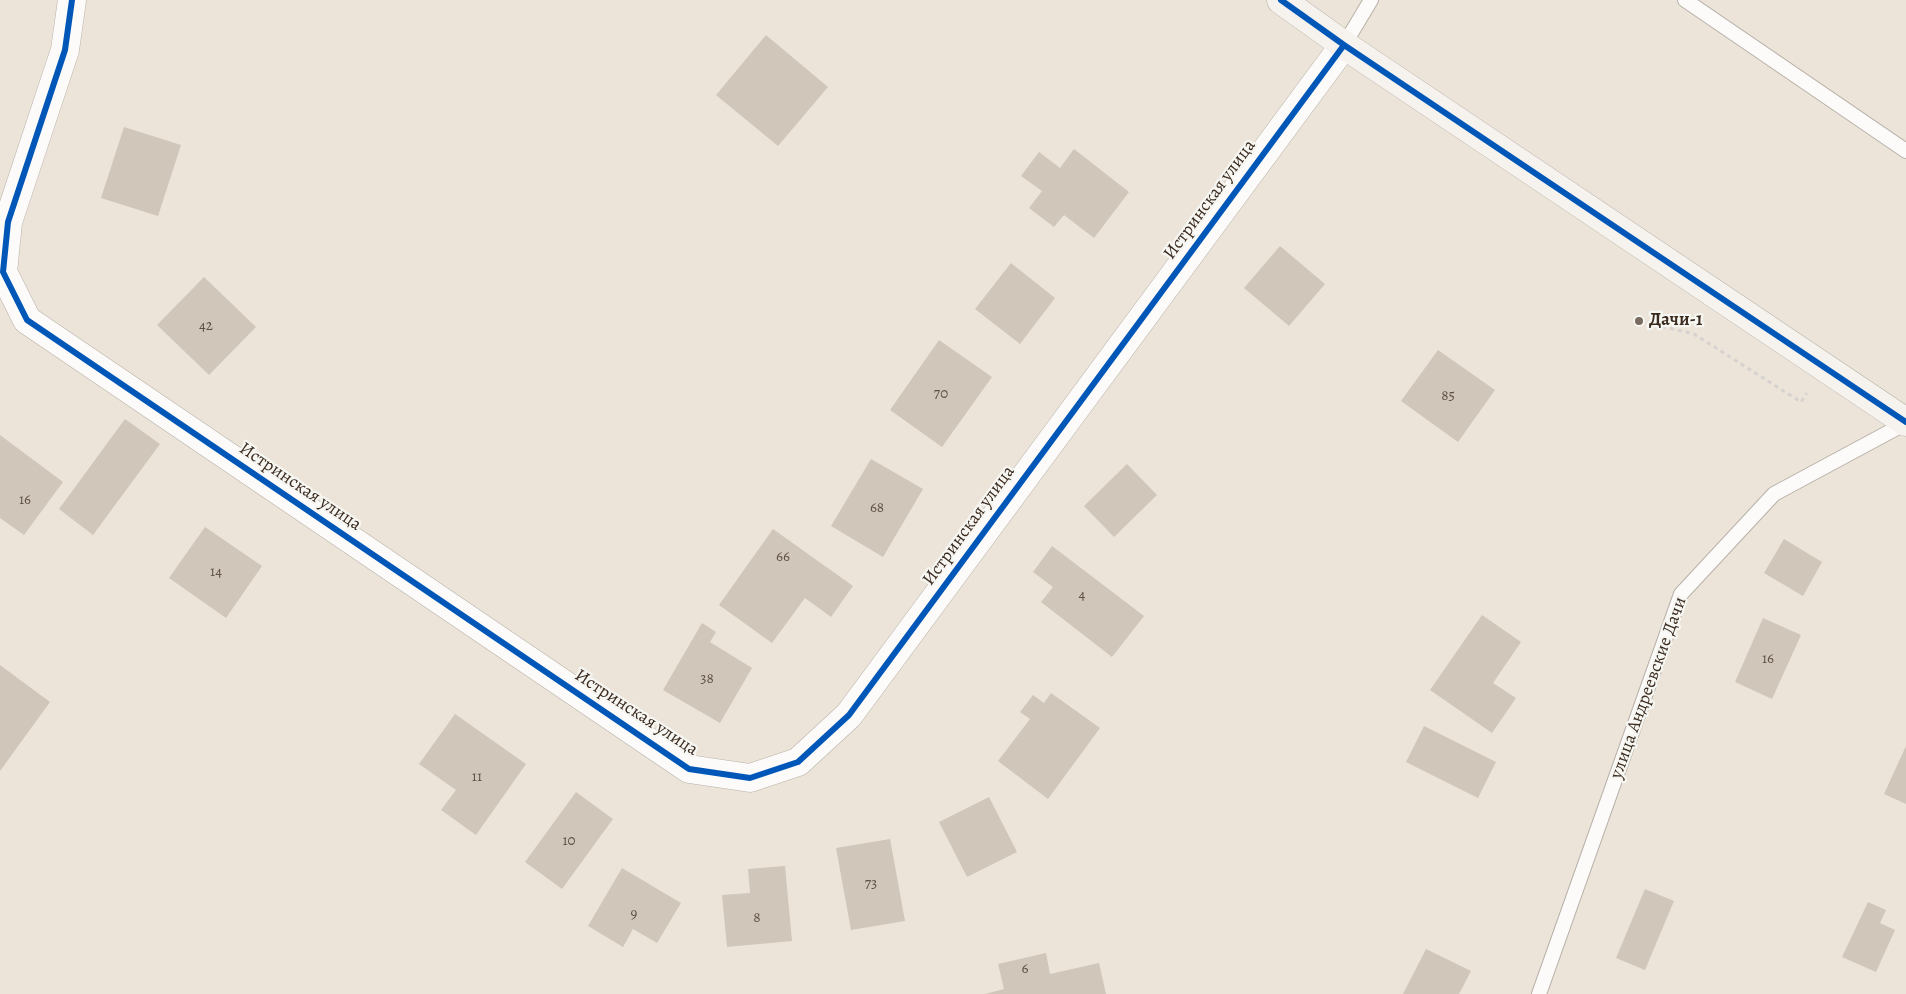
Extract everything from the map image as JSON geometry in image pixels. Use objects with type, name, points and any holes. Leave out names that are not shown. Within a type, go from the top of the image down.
[{"type":"street","name":"Истринская улица","points":[[72,0],[65,50],[8,222],[3,272],[27,320],[689,769],[750,778],[798,762],[849,715],[1344,45]]},
{"type":"street","points":[[1281,0],[1344,45],[1906,422]]},
{"type":"lane","points":[[1344,45],[1371,0]]},
{"type":"lane","points":[[1685,0],[1906,151]]},
{"type":"lane","name":"улица Андреевские Дачи","points":[[1539,994],[1681,594],[1774,494],[1906,422]]},
{"type":"building","points":[[766,35],[828,87],[778,146],[716,95]]},
{"type":"building","points":[[124,127],[181,145],[158,216],[101,198]]},
{"type":"building","points":[[1074,149],[1129,192],[1094,238],[1064,215],[1054,227],[1029,208],[1042,191],[1021,176],[1039,152],[1060,168]]},
{"type":"building","points":[[1280,246],[1325,284],[1289,326],[1244,288]]},
{"type":"building","points":[[1011,263],[1055,298],[1020,344],[975,309]]},
{"type":"building","points":[[204,277],[256,327],[209,375],[157,325]]},
{"type":"building","points":[[939,340],[992,377],[942,447],[890,410]]},
{"type":"building","points":[[1438,350],[1495,390],[1458,442],[1401,401]]},
{"type":"building","points":[[125,419],[160,444],[93,535],[59,509]]},
{"type":"building","points":[[0,435],[63,482],[24,535],[0,518]]},
{"type":"building","points":[[871,459],[923,489],[883,557],[831,526]]},
{"type":"building","points":[[1127,464],[1157,495],[1114,537],[1084,506]]},
{"type":"building","points":[[205,527],[262,566],[226,618],[169,578]]},
{"type":"building","points":[[773,529],[853,586],[831,617],[805,598],[772,643],[719,605]]},
{"type":"building","points":[[1784,539],[1822,562],[1803,596],[1764,573]]},
{"type":"building","points":[[1052,546],[1144,616],[1112,657],[1041,602],[1053,587],[1033,572]]},
{"type":"building","points":[[1482,615],[1521,642],[1493,683],[1516,698],[1492,733],[1430,690]]},
{"type":"building","points":[[1763,618],[1801,635],[1772,699],[1735,682]]},
{"type":"building","points":[[702,623],[716,632],[710,642],[752,668],[720,723],[663,690]]},
{"type":"building","points":[[0,665],[50,702],[0,771]]},
{"type":"building","points":[[1051,693],[1100,728],[1048,799],[998,761],[1030,719],[1020,712],[1033,695],[1044,703]]},
{"type":"building","points":[[455,714],[526,764],[476,835],[441,810],[456,790],[419,764]]},
{"type":"building","points":[[1424,726],[1496,762],[1478,798],[1406,762]]},
{"type":"building","points":[[1906,746],[1906,804],[1884,794]]},
{"type":"building","points":[[576,792],[613,819],[562,889],[525,862]]},
{"type":"building","points":[[989,797],[1017,852],[967,877],[939,822]]},
{"type":"building","points":[[890,839],[905,921],[851,930],[836,848]]},
{"type":"building","points":[[785,866],[792,941],[727,947],[722,895],[750,893],[748,869]]},
{"type":"building","points":[[622,868],[681,903],[657,943],[633,929],[623,947],[588,926]]},
{"type":"building","points":[[1645,889],[1674,901],[1645,970],[1616,958]]},
{"type":"building","points":[[1868,902],[1886,910],[1880,923],[1895,930],[1876,972],[1842,957]]},
{"type":"building","points":[[1426,949],[1471,971],[1459,994],[1403,994]]},
{"type":"building","points":[[1046,953],[1050,974],[1099,963],[1106,994],[985,994],[1004,989],[998,964]]},
{"type":"cycle path","points":[[72,0],[65,50],[8,222],[3,272],[27,320],[689,769],[750,778],[798,762],[849,715],[1344,45]]},
{"type":"cycle path","points":[[1281,0],[1344,45],[1906,422]]},
{"type":"place","name":"Дачи-1","points":[[1639,321]]}]
